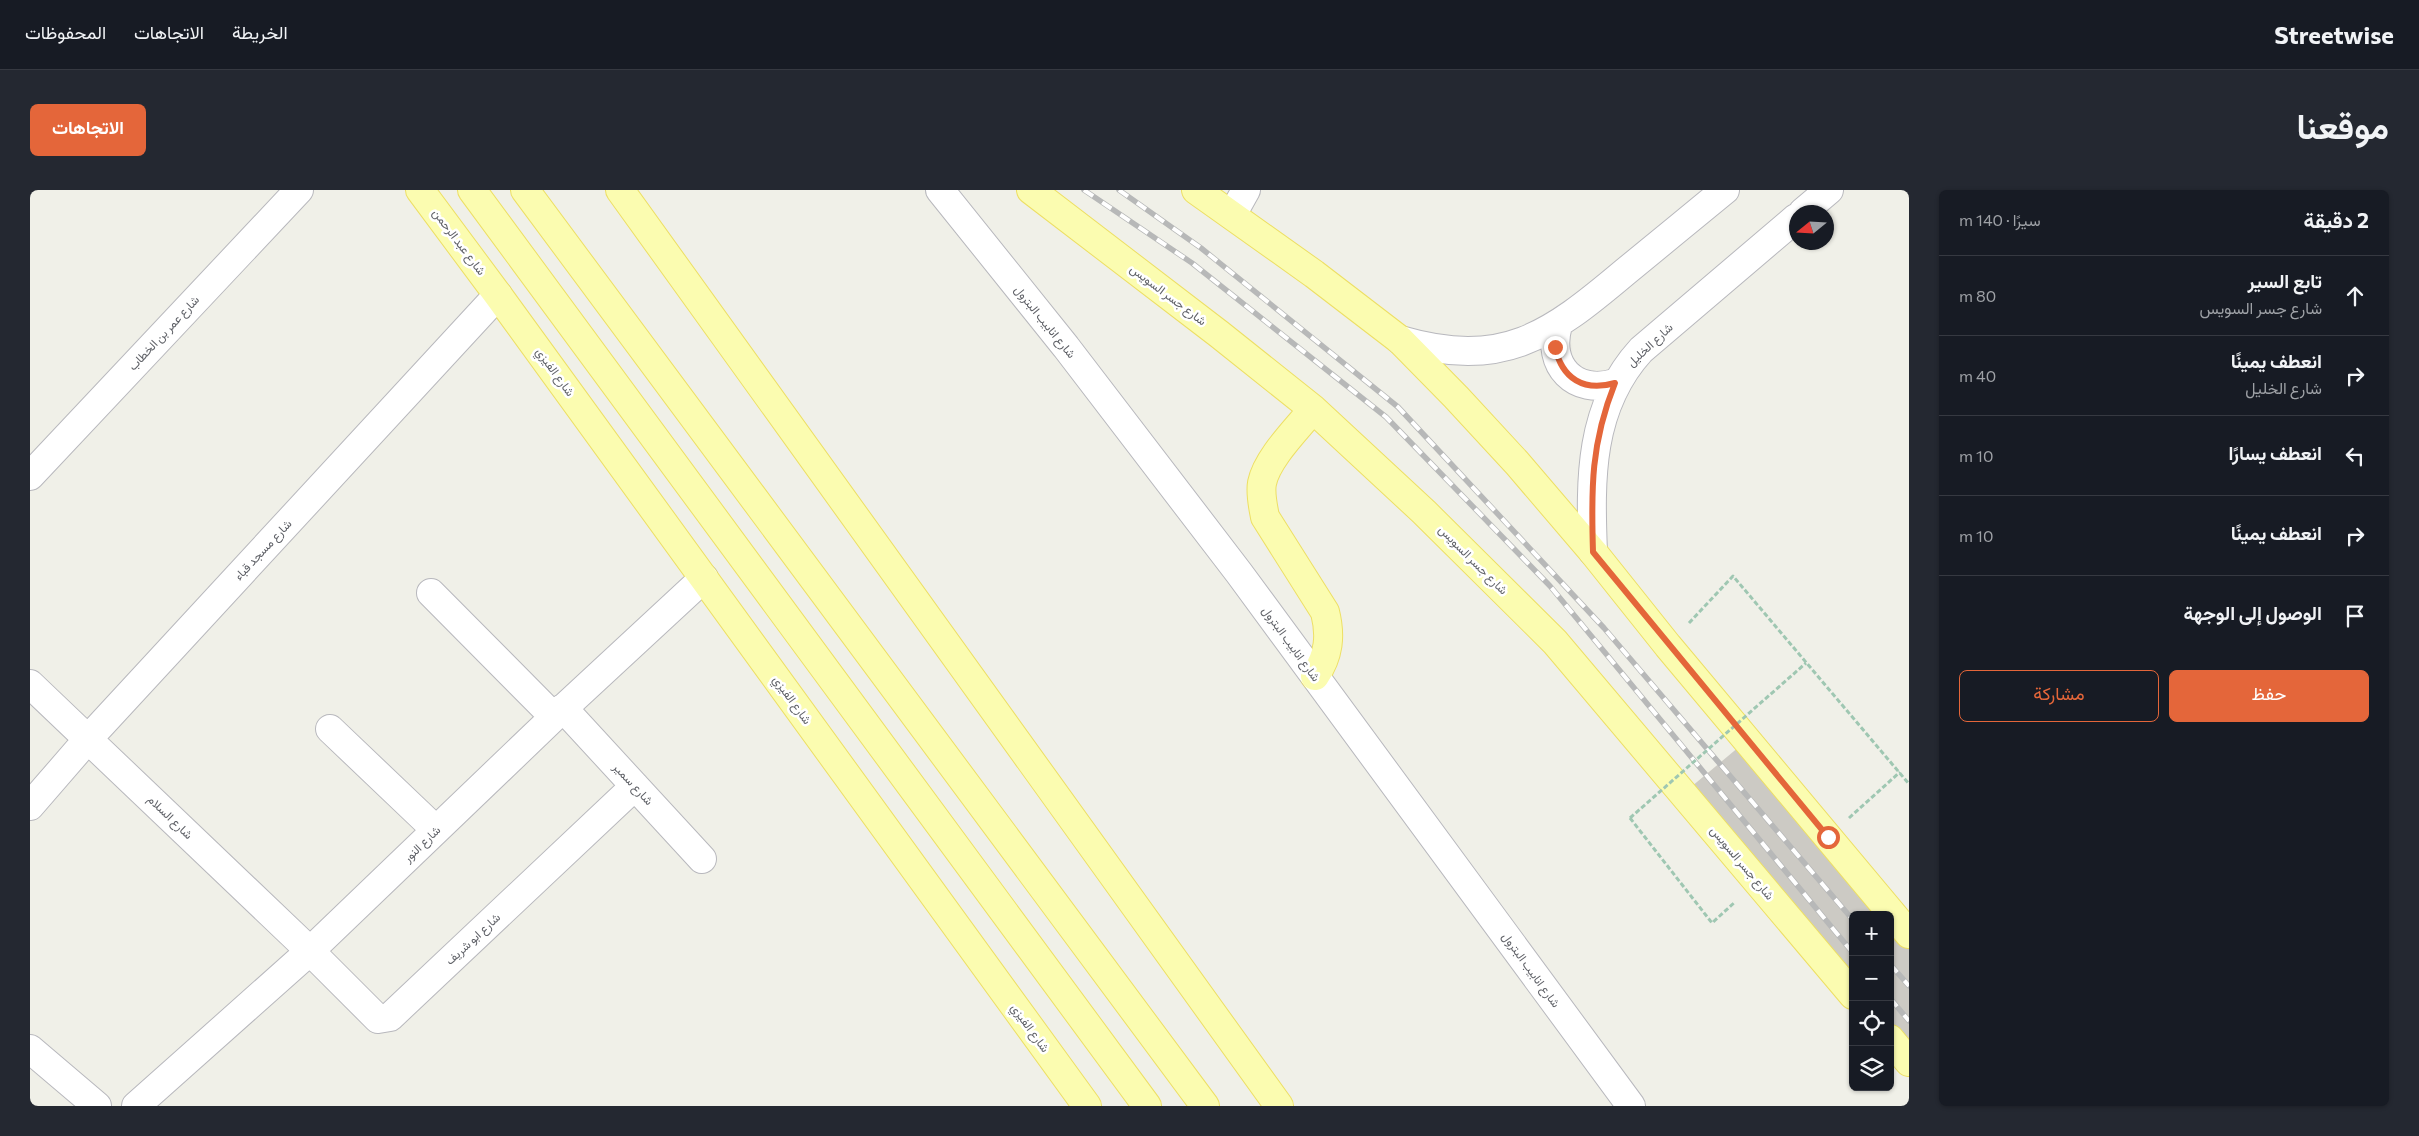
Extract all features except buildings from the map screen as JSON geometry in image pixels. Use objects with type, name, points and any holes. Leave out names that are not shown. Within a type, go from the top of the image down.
[{"type":"main road","name":"شارع عبد الرحمن","points":[[420,190],[498,294]]},
{"type":"main road","points":[[472,190],[1147,1106]]},
{"type":"main road","points":[[525,190],[1205,1106]]},
{"type":"main road","points":[[620,190],[1278,1106]]},
{"type":"main road","name":"شارع جسر السويس","points":[[1031,190],[1219,334],[1313,409],[1424,512],[1555,642],[1849,990]]},
{"type":"main road","points":[[1196,190],[1400,340],[1517,463],[1909,934]]},
{"type":"main road","name":"شارع الفيزي","points":[[498,294],[1087,1106]]},
{"type":"main road","points":[[1313,409],[1267,467],[1262,484],[1262,501],[1265,517],[1325,612],[1329,629],[1328,646],[1326,656],[1315,676]]},
{"type":"main road","points":[[1894,1044],[1909,1062]]},
{"type":"street","name":"شارع عمر بن الخطاب","points":[[30,476],[299,190]]},
{"type":"street","name":"شارع انابيب البترول","points":[[940,190],[1072,354],[1315,676],[1631,1106]]},
{"type":"street","points":[[1232,215],[1246,190]]},
{"type":"street","points":[[1400,340],[1428,348],[1456,351],[1485,350],[1529,339],[1558,325],[1578,312],[1724,190]]},
{"type":"street","points":[[1812,205],[1830,190]]},
{"type":"street","name":"شارع الخليل","points":[[1593,552],[1591,496],[1593,464],[1598,434],[1615,383],[1626,366],[1641,350],[1789,224]]},
{"type":"street","name":"شارع مسجد قباء","points":[[30,806],[88,740],[498,294]]},
{"type":"street","points":[[1558,325],[1555,336],[1557,358],[1570,376],[1591,387],[1615,383]]},
{"type":"street","name":"شارع النور","points":[[136,1106],[310,951],[558,712],[704,578]]},
{"type":"street","name":"شارع سمير","points":[[430,594],[635,786],[702,860]]},
{"type":"street","name":"شارع السلام","points":[[30,684],[310,951]]},
{"type":"street","points":[[330,729],[436,830]]},
{"type":"street","name":"شارع ابو شريف","points":[[310,951],[378,1019],[386,1019],[635,786]]},
{"type":"street","points":[[30,1048],[97,1106]]},
{"type":"path","points":[[1668,646],[1733,576],[1909,784]]},
{"type":"path","points":[[1712,923],[1630,818],[1806,663]]},
{"type":"path","points":[[1828,837],[1900,772]]},
{"type":"railway","points":[[1084,190],[1192,263],[1386,417],[1550,586],[1849,948]]},
{"type":"railway","points":[[1119,190],[1201,248],[1398,407],[1604,628],[1849,915]]},
{"type":"railway","points":[[1894,969],[1909,986]]},
{"type":"railway","points":[[1892,1001],[1909,1021]]},
{"type":"route","points":[[1555,347],[1557,358],[1562,368],[1580,383],[1591,387],[1615,383],[1598,434],[1593,464],[1591,496],[1593,552],[1668,646],[1828,837]]}]
